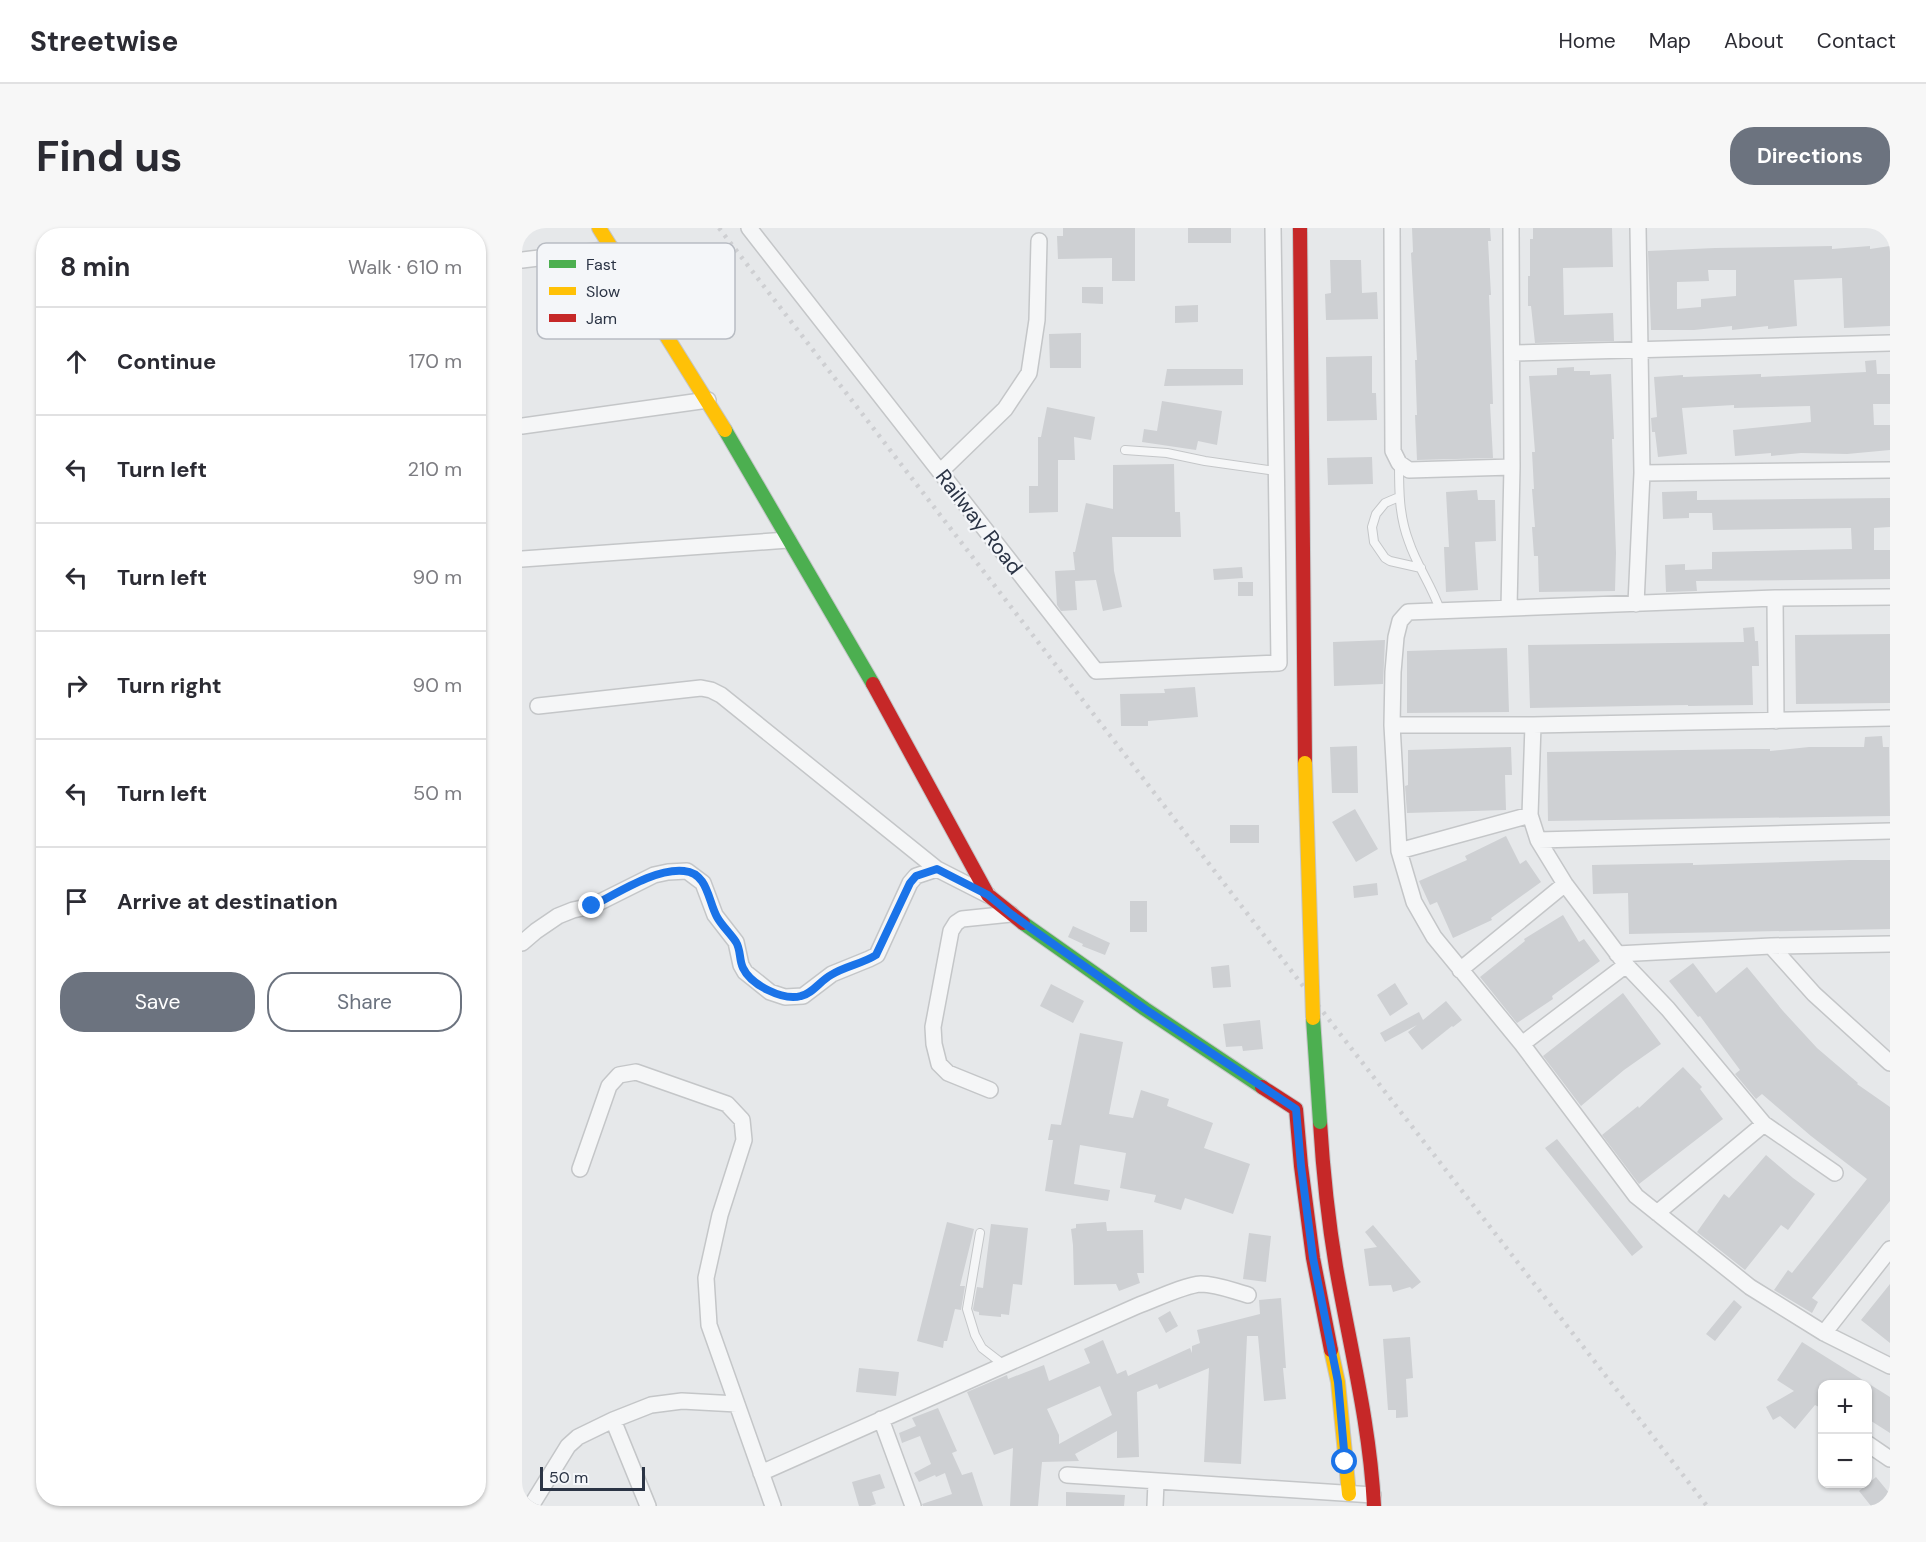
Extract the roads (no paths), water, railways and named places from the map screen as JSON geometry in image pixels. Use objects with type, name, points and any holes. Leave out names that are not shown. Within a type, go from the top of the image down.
[{"type":"street","points":[[599,228],[608,243]]},
{"type":"street","name":"Railway Road","points":[[749,228],[1096,671],[1279,663],[1276,471]]},
{"type":"street","points":[[1273,228],[1276,471]]},
{"type":"street","points":[[1067,1475],[1349,1494],[1373,1501],[1370,1444],[1336,1266],[1324,1181],[1313,1028],[1305,763],[1300,228]]},
{"type":"street","points":[[1392,228],[1393,451],[1400,463],[1409,470],[1512,467]]},
{"type":"street","points":[[1509,608],[1512,467],[1511,228]]},
{"type":"street","points":[[1636,604],[1642,473],[1638,228]]},
{"type":"street","points":[[940,472],[1005,409],[1029,373],[1037,320],[1039,241]]},
{"type":"street","points":[[522,260],[537,258]]},
{"type":"street","points":[[669,339],[708,400],[887,707],[988,895]]},
{"type":"street","points":[[1512,353],[1890,343]]},
{"type":"street","points":[[522,426],[708,400]]},
{"type":"street","points":[[1642,473],[1890,470]]},
{"type":"street","points":[[522,559],[788,540]]},
{"type":"street","points":[[1890,597],[1774,598],[1408,612],[1400,621],[1396,637],[1392,725],[1399,851],[1414,902],[1434,937],[1522,1044],[1636,1196],[1750,1287],[1824,1333],[1890,1366]]},
{"type":"street","points":[[1774,598],[1776,721]]},
{"type":"street","points":[[538,705],[701,688],[721,695],[937,869],[988,895],[1011,914],[1145,1009],[1296,1109],[1313,1258],[1338,1382],[1349,1494]]},
{"type":"street","points":[[1392,725],[1533,725],[1890,718]]},
{"type":"street","points":[[1533,725],[1530,815],[1538,840],[1565,884],[1621,959],[1668,1009],[1764,1124],[1835,1173]]},
{"type":"street","points":[[1399,851],[1530,815]]},
{"type":"street","points":[[1538,840],[1890,831]]},
{"type":"street","points":[[522,943],[558,916],[592,906],[654,875],[687,871],[703,883],[716,915],[736,942],[741,965],[746,972],[770,992],[785,997],[803,996],[831,974],[869,960],[876,955],[910,883],[916,876],[937,869]]},
{"type":"street","points":[[1460,970],[1565,884]]},
{"type":"street","points":[[990,1090],[948,1073],[939,1064],[933,1027],[951,931],[956,923],[962,919],[1011,914]]},
{"type":"street","points":[[1522,1044],[1621,959],[1772,946],[1890,944]]},
{"type":"street","points":[[1772,946],[1814,994],[1890,1063]]},
{"type":"street","points":[[580,1169],[609,1086],[619,1075],[636,1072],[727,1104],[742,1119],[744,1140],[720,1215],[706,1278],[709,1325],[773,1506]]},
{"type":"street","points":[[1657,1213],[1764,1124]]},
{"type":"street","points":[[1824,1333],[1890,1249]]},
{"type":"street","points":[[761,1473],[1137,1306],[1191,1286],[1202,1284],[1248,1294]]},
{"type":"street","points":[[1338,1382],[1359,1377]]},
{"type":"street","points":[[531,1506],[568,1446],[578,1437],[651,1405],[682,1401],[737,1404]]},
{"type":"street","points":[[881,1419],[913,1506]]},
{"type":"street","points":[[613,1420],[648,1506]]},
{"type":"street","points":[[1872,1447],[1890,1459]]},
{"type":"street","points":[[1155,1506],[1156,1482]]},
{"type":"lane","points":[[1125,450],[1167,453],[1276,471]]},
{"type":"lane","points":[[1400,463],[1399,497],[1409,544],[1433,590],[1440,610]]},
{"type":"lane","points":[[1399,497],[1384,503],[1376,514],[1372,527],[1374,542],[1385,558],[1390,561],[1421,568]]},
{"type":"lane","points":[[980,1233],[967,1309],[975,1335],[982,1348],[1004,1365]]},
{"type":"railway","points":[[719,228],[731,243]]},
{"type":"railway","points":[[735,249],[1707,1506]]}]
